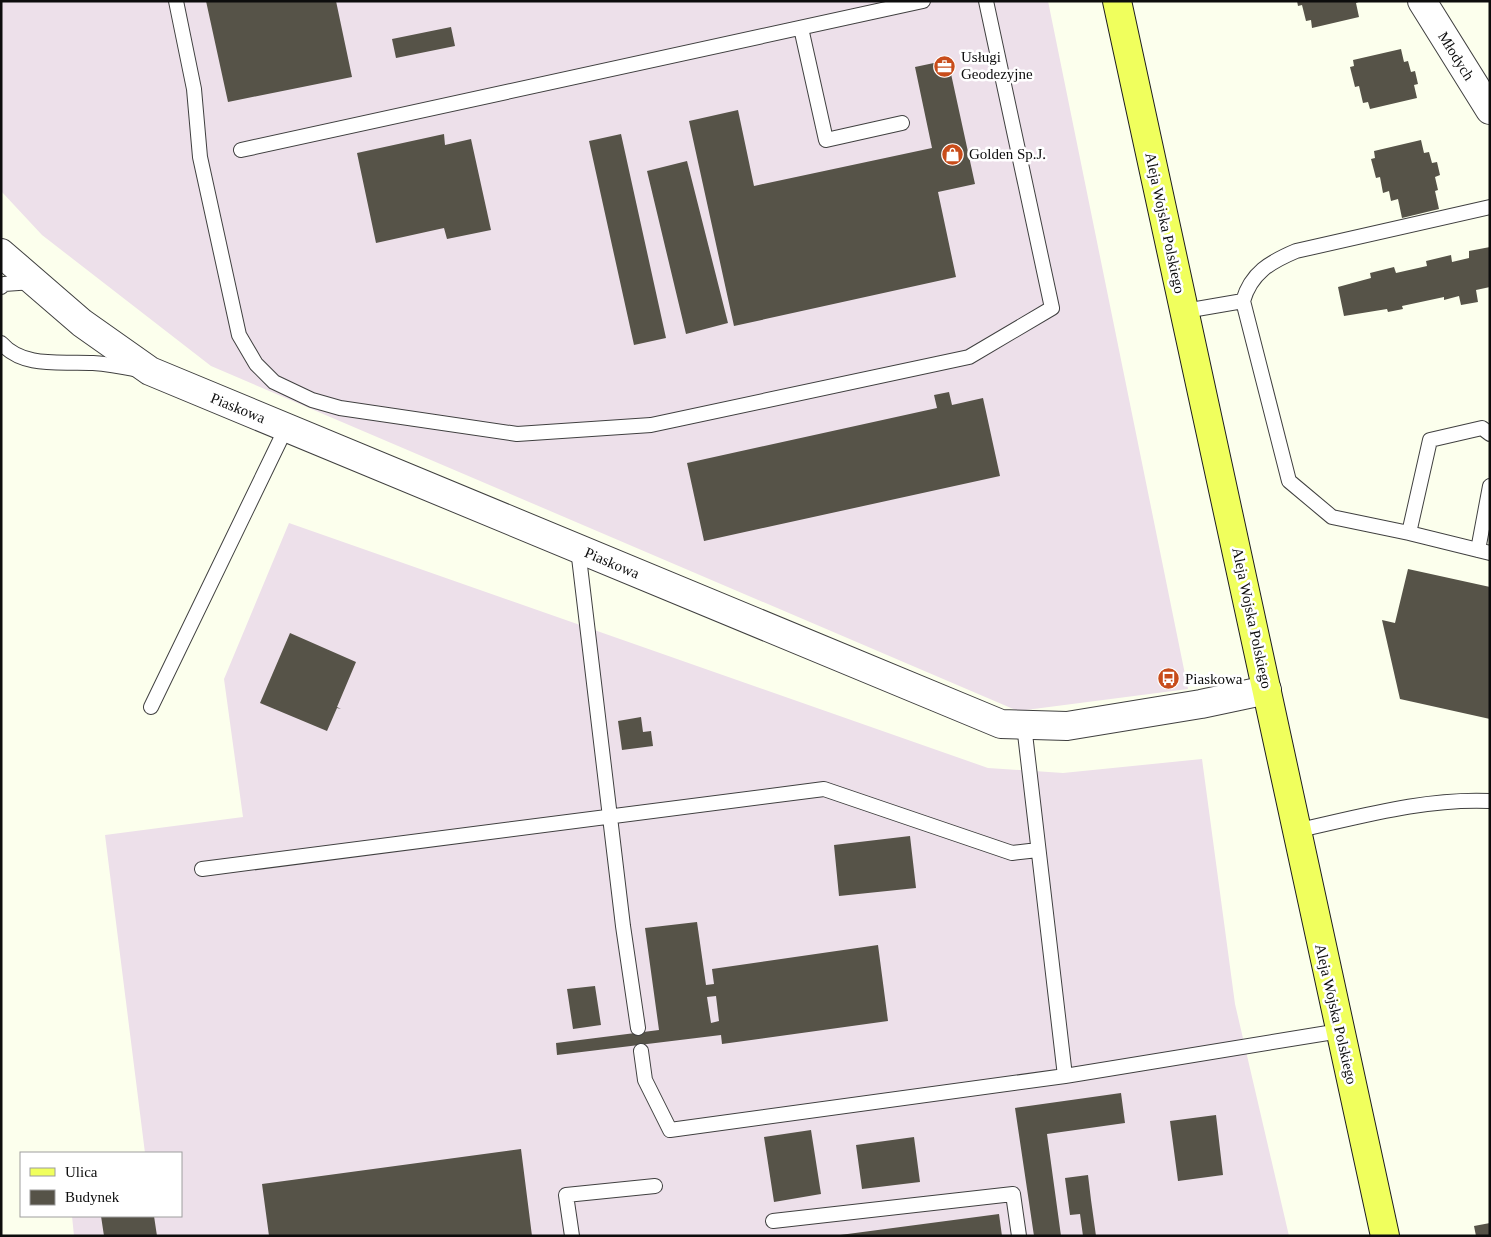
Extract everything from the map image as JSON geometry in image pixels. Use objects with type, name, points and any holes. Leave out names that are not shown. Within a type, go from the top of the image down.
[{"type":"main road","name":"Aleja Wojska Polskiego","points":[[1117,1],[1267,690],[1295,831],[1385,1236]]},
{"type":"street","name":"Młodych","points":[[1422,1],[1490,110]]},
{"type":"street","name":"Piaskowa","points":[[1,253],[82,323],[150,371],[1001,724],[1067,726],[1201,704],[1267,690]]},
{"type":"lane","points":[[176,1],[194,88],[200,157],[238,335],[256,364],[274,382],[312,400],[340,408],[518,434],[650,425],[969,356],[1052,308],[986,1]]},
{"type":"lane","points":[[241,150],[923,1]]},
{"type":"lane","points":[[801,28],[826,140],[902,123]]},
{"type":"lane","points":[[1490,207],[1296,251],[1272,261],[1248,285],[1243,301],[1289,481],[1332,517],[1409,532],[1484,552],[1490,486]]},
{"type":"lane","points":[[1,286],[4,284],[33,282]]},
{"type":"lane","points":[[1185,311],[1243,301]]},
{"type":"lane","points":[[1,343],[8,351],[32,361],[94,363],[150,371]]},
{"type":"lane","points":[[151,707],[286,428]]},
{"type":"lane","points":[[1409,532],[1430,440],[1482,428],[1490,434]]},
{"type":"lane","points":[[578,549],[610,817],[638,1028]]},
{"type":"lane","points":[[1024,725],[1065,1076]]},
{"type":"lane","points":[[202,869],[824,789],[1012,852],[1038,850]]},
{"type":"lane","points":[[1295,831],[1416,805],[1463,800],[1490,800]]},
{"type":"lane","points":[[641,1051],[645,1080],[670,1130],[1065,1076],[1340,1031]]},
{"type":"lane","points":[[572,1236],[566,1195],[655,1186]]},
{"type":"lane","points":[[773,1221],[1013,1194],[1018,1236]]},
{"type":"shaded area","points":[[1,1],[1048,1],[1188,689],[1018,711],[211,366],[42,235],[1,191]]},
{"type":"shaded area","points":[[289,523],[988,768],[1063,773],[1202,759],[1235,1004],[1289,1236],[74,1236],[72,1217],[182,1217],[182,1152],[145,1152],[105,835],[243,817],[224,679]]},
{"type":"building","points":[[206,1],[336,1],[352,77],[228,102]]},
{"type":"building","points":[[1297,1],[1361,1],[1356,3],[1359,17],[1312,28],[1311,20],[1306,21],[1302,5],[1298,6]]},
{"type":"building","points":[[451,27],[455,46],[396,58],[392,39]]},
{"type":"building","points":[[1401,49],[1404,62],[1408,61],[1411,72],[1415,71],[1418,84],[1414,85],[1417,98],[1370,109],[1368,102],[1363,103],[1359,86],[1355,87],[1350,67],[1354,66],[1353,60]]},
{"type":"building","points":[[948,60],[975,184],[938,192],[956,277],[734,326],[689,121],[738,110],[754,186],[932,148],[915,67]]},
{"type":"building","points":[[444,134],[445,145],[471,139],[491,230],[447,239],[444,228],[376,243],[357,153]]},
{"type":"building","points":[[621,134],[666,338],[634,345],[589,141]]},
{"type":"building","points":[[1421,140],[1424,153],[1429,152],[1432,163],[1437,162],[1440,175],[1435,177],[1438,190],[1435,191],[1439,209],[1402,218],[1398,199],[1391,201],[1389,191],[1383,193],[1380,177],[1376,178],[1371,159],[1375,158],[1374,151]]},
{"type":"building","points":[[687,161],[728,323],[686,334],[647,171]]},
{"type":"building","points":[[1490,247],[1490,287],[1476,290],[1478,302],[1461,305],[1459,296],[1444,300],[1444,297],[1402,306],[1403,309],[1388,312],[1387,309],[1344,316],[1338,287],[1371,278],[1370,273],[1394,267],[1396,273],[1427,266],[1426,261],[1451,255],[1452,262],[1469,258],[1469,251]]},
{"type":"building","points":[[949,392],[952,405],[983,398],[1000,476],[704,541],[687,463],[937,408],[934,395]]},
{"type":"building","points":[[1408,569],[1490,587],[1490,719],[1400,699],[1382,620],[1395,623]]},
{"type":"building","points":[[290,633],[356,662],[337,707],[341,709],[337,708],[327,731],[260,703]]},
{"type":"building","points":[[641,717],[643,732],[651,731],[653,746],[622,750],[618,721]]},
{"type":"building","points":[[910,836],[916,888],[839,896],[834,845]]},
{"type":"building","points":[[697,922],[706,985],[714,984],[712,969],[878,945],[888,1021],[722,1044],[721,1035],[557,1055],[556,1043],[659,1030],[645,928]],"holes":[[[716,996],[719,1021],[711,1023],[707,997]]]},
{"type":"building","points":[[595,986],[601,1025],[573,1029],[567,989]]},
{"type":"building","points":[[1121,1093],[1125,1123],[1047,1134],[1061,1236],[1034,1236],[1015,1108]]},
{"type":"building","points":[[1216,1115],[1223,1175],[1178,1181],[1170,1121]]},
{"type":"building","points":[[811,1130],[821,1194],[774,1202],[764,1137]]},
{"type":"building","points":[[914,1137],[920,1182],[862,1189],[856,1145]]},
{"type":"building","points":[[521,1149],[532,1236],[269,1236],[262,1184]]},
{"type":"building","points":[[1088,1175],[1096,1236],[1083,1236],[1080,1214],[1070,1215],[1065,1178]]},
{"type":"building","points":[[999,1214],[1002,1236],[840,1236],[840,1235]]},
{"type":"building","points":[[101,1217],[154,1217],[157,1236],[104,1236]]},
{"type":"building","points":[[1490,1223],[1490,1236],[1476,1236],[1474,1226]]},
{"type":"place","name":"Usługi Geodezyjne","points":[[945,66]]},
{"type":"place","name":"Golden Sp.J.","points":[[953,154]]},
{"type":"place","name":"Piaskowa","points":[[1169,679]]}]
